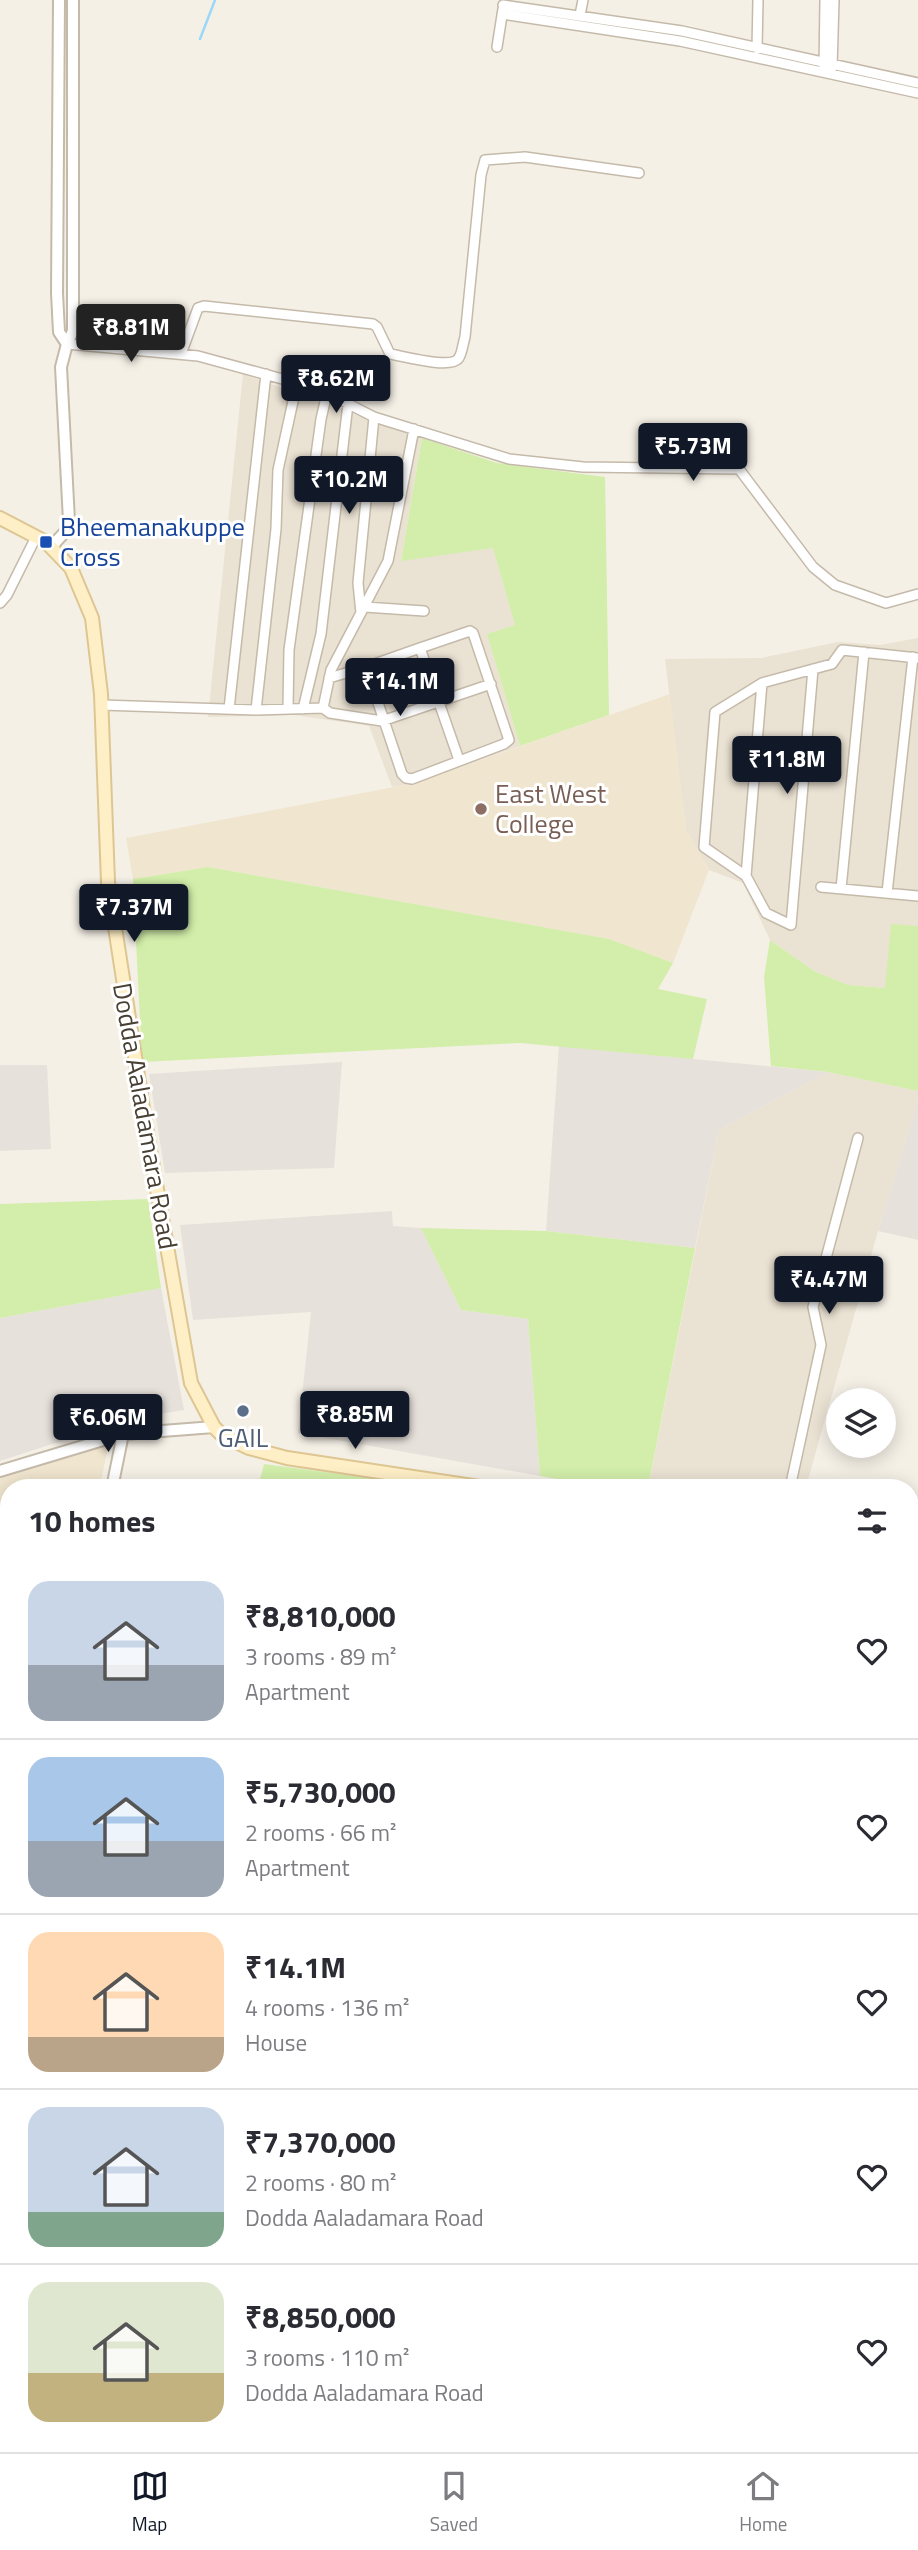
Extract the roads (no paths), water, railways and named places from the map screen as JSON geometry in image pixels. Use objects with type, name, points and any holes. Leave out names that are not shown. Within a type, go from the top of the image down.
[{"type":"main road","name":"Dodda Aaladamara Road","points":[[0,518],[51,547],[71,568],[92,618],[101,705],[108,882],[123,987],[191,1383],[214,1427]]},
{"type":"main road","points":[[214,1427],[222,1435],[249,1448],[287,1458],[426,1479]]},
{"type":"street","points":[[59,0],[57,293],[59,332],[67,344]]},
{"type":"street","points":[[51,547],[65,532],[69,521],[61,367],[73,331],[74,0]]},
{"type":"street","points":[[580,15],[583,0]]},
{"type":"street","points":[[757,49],[758,0]]},
{"type":"street","points":[[825,0],[828,69]]},
{"type":"street","points":[[828,69],[834,0]]},
{"type":"street","points":[[503,6],[682,31],[918,93]]},
{"type":"street","points":[[503,6],[828,69],[918,83]]},
{"type":"street","points":[[497,47],[503,6]]},
{"type":"street","points":[[181,354],[198,308],[204,306],[373,324],[390,354],[446,363],[455,361],[459,357],[465,337],[481,174],[485,160],[525,157],[639,173]]},
{"type":"street","points":[[67,344],[181,354],[266,374],[327,393],[374,417],[509,459],[583,467],[739,469],[813,567],[835,585],[886,603],[918,594]]},
{"type":"street","points":[[229,709],[266,374]]},
{"type":"street","points":[[256,710],[276,529],[278,470],[297,383]]},
{"type":"street","points":[[288,708],[289,650],[327,393]]},
{"type":"street","points":[[303,709],[321,634],[348,404]]},
{"type":"street","points":[[363,611],[358,583],[374,417]]},
{"type":"street","points":[[323,708],[329,678],[388,561],[414,429]]},
{"type":"street","points":[[0,603],[7,595],[36,537]]},
{"type":"street","points":[[363,611],[424,611]]},
{"type":"street","points":[[329,678],[470,631],[473,633],[509,740],[412,779],[406,778],[366,667]]},
{"type":"street","points":[[420,648],[459,760]]},
{"type":"street","points":[[813,669],[791,925],[766,912],[746,876],[704,847],[715,712],[762,682],[832,664],[842,650],[915,657],[887,893]]},
{"type":"street","points":[[841,889],[864,652]]},
{"type":"street","points":[[746,876],[762,682]]},
{"type":"street","points":[[101,705],[256,710],[323,708],[330,712],[378,721],[440,703],[491,684]]},
{"type":"street","points":[[821,887],[918,896]]},
{"type":"street","points":[[792,1479],[821,1345],[813,1307],[858,1138]]},
{"type":"street","points":[[0,1471],[123,1434],[214,1427]]},
{"type":"street","points":[[113,1479],[123,1434]]},
{"type":"waterway","points":[[200,39],[215,0]]},
{"type":"place","name":"Bheemanakuppe Cross","points":[[46,542]]},
{"type":"place","name":"East West College","points":[[481,809]]},
{"type":"place","name":"GAIL","points":[[243,1411]]}]
